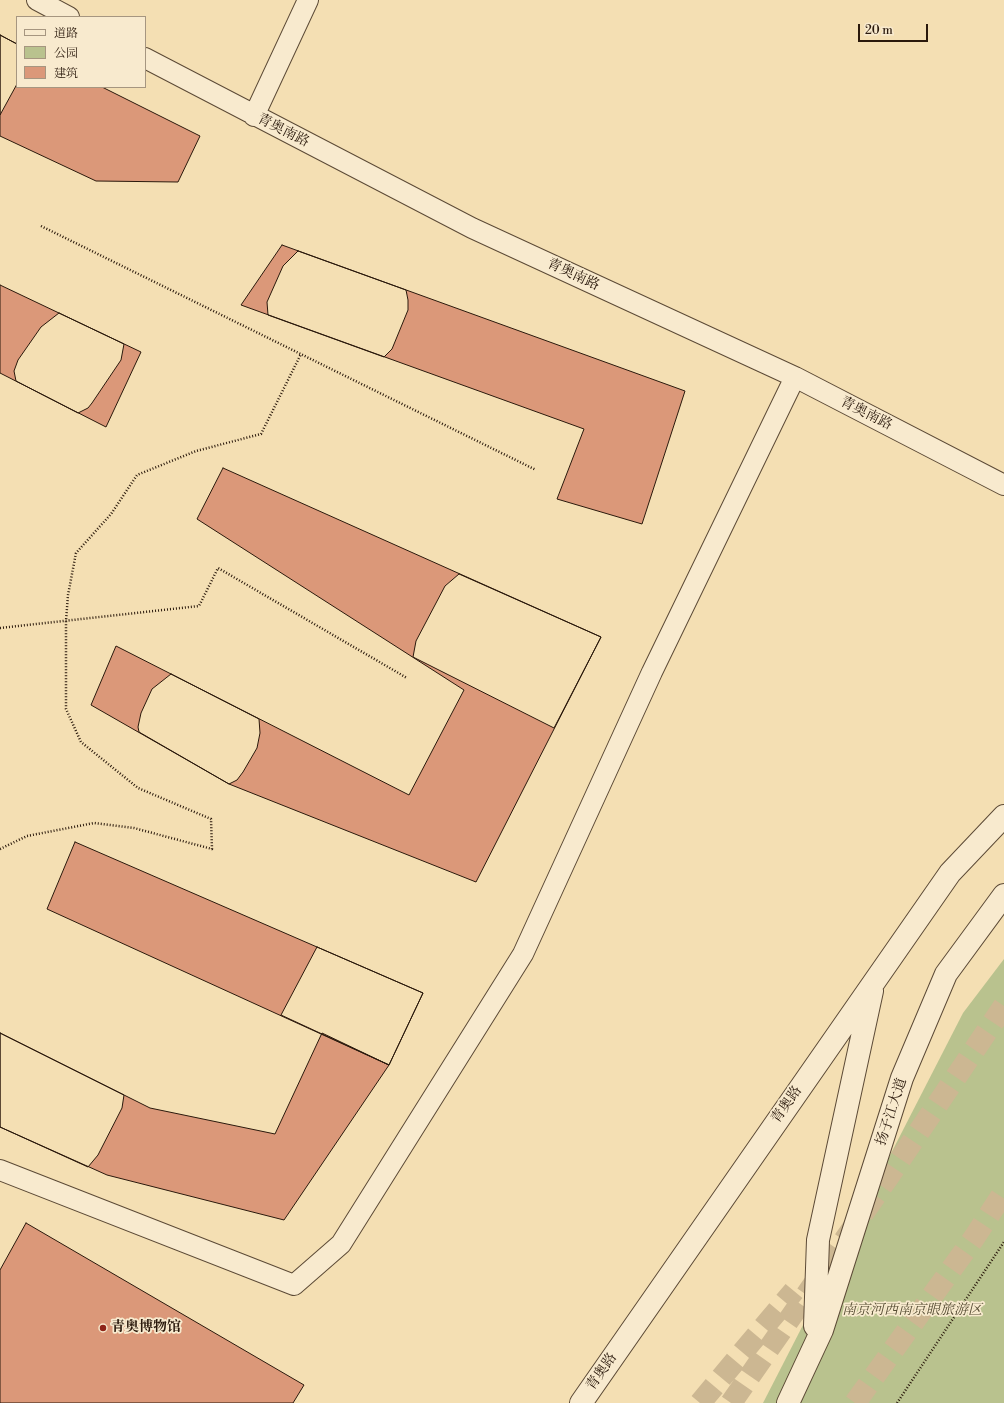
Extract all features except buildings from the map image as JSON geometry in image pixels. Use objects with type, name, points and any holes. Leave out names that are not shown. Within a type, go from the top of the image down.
[{"type":"street","points":[[37,0],[67,16]]},
{"type":"street","points":[[254,116],[308,0]]},
{"type":"street","name":"青奥南路","points":[[146,59],[472,228],[795,377],[1004,485]]},
{"type":"street","points":[[0,1170],[294,1285],[341,1244],[523,954],[652,672],[795,377]]},
{"type":"street","name":"青奥路","points":[[581,1403],[950,873],[1004,816]]},
{"type":"street","name":"扬子江大道","points":[[788,1403],[822,1330],[908,1064],[946,974],[1004,895]]},
{"type":"street","points":[[815,1345],[818,1240],[874,982]]},
{"type":"path","points":[[41,226],[536,470]]},
{"type":"path","points":[[0,849],[27,836],[94,823],[134,828],[212,849],[211,819],[138,788],[81,742],[66,709],[66,621],[68,594],[76,553],[111,514],[137,475],[196,451],[261,434],[301,354]]},
{"type":"path","points":[[0,628],[199,606],[218,568],[407,678]]},
{"type":"path","points":[[897,1403],[1004,1242]]},
{"type":"green space","name":"南京河西南京眼旅游区","points":[[1004,959],[1004,1403],[763,1403],[963,1013]]},
{"type":"tunnel","points":[[731,1403],[889,1176],[1004,1006]]},
{"type":"tunnel","points":[[855,1403],[974,1238],[1004,1192]]},
{"type":"tunnel","points":[[700,1403],[794,1291]]},
{"type":"place","name":"青奥博物馆","points":[[103,1328]]}]
